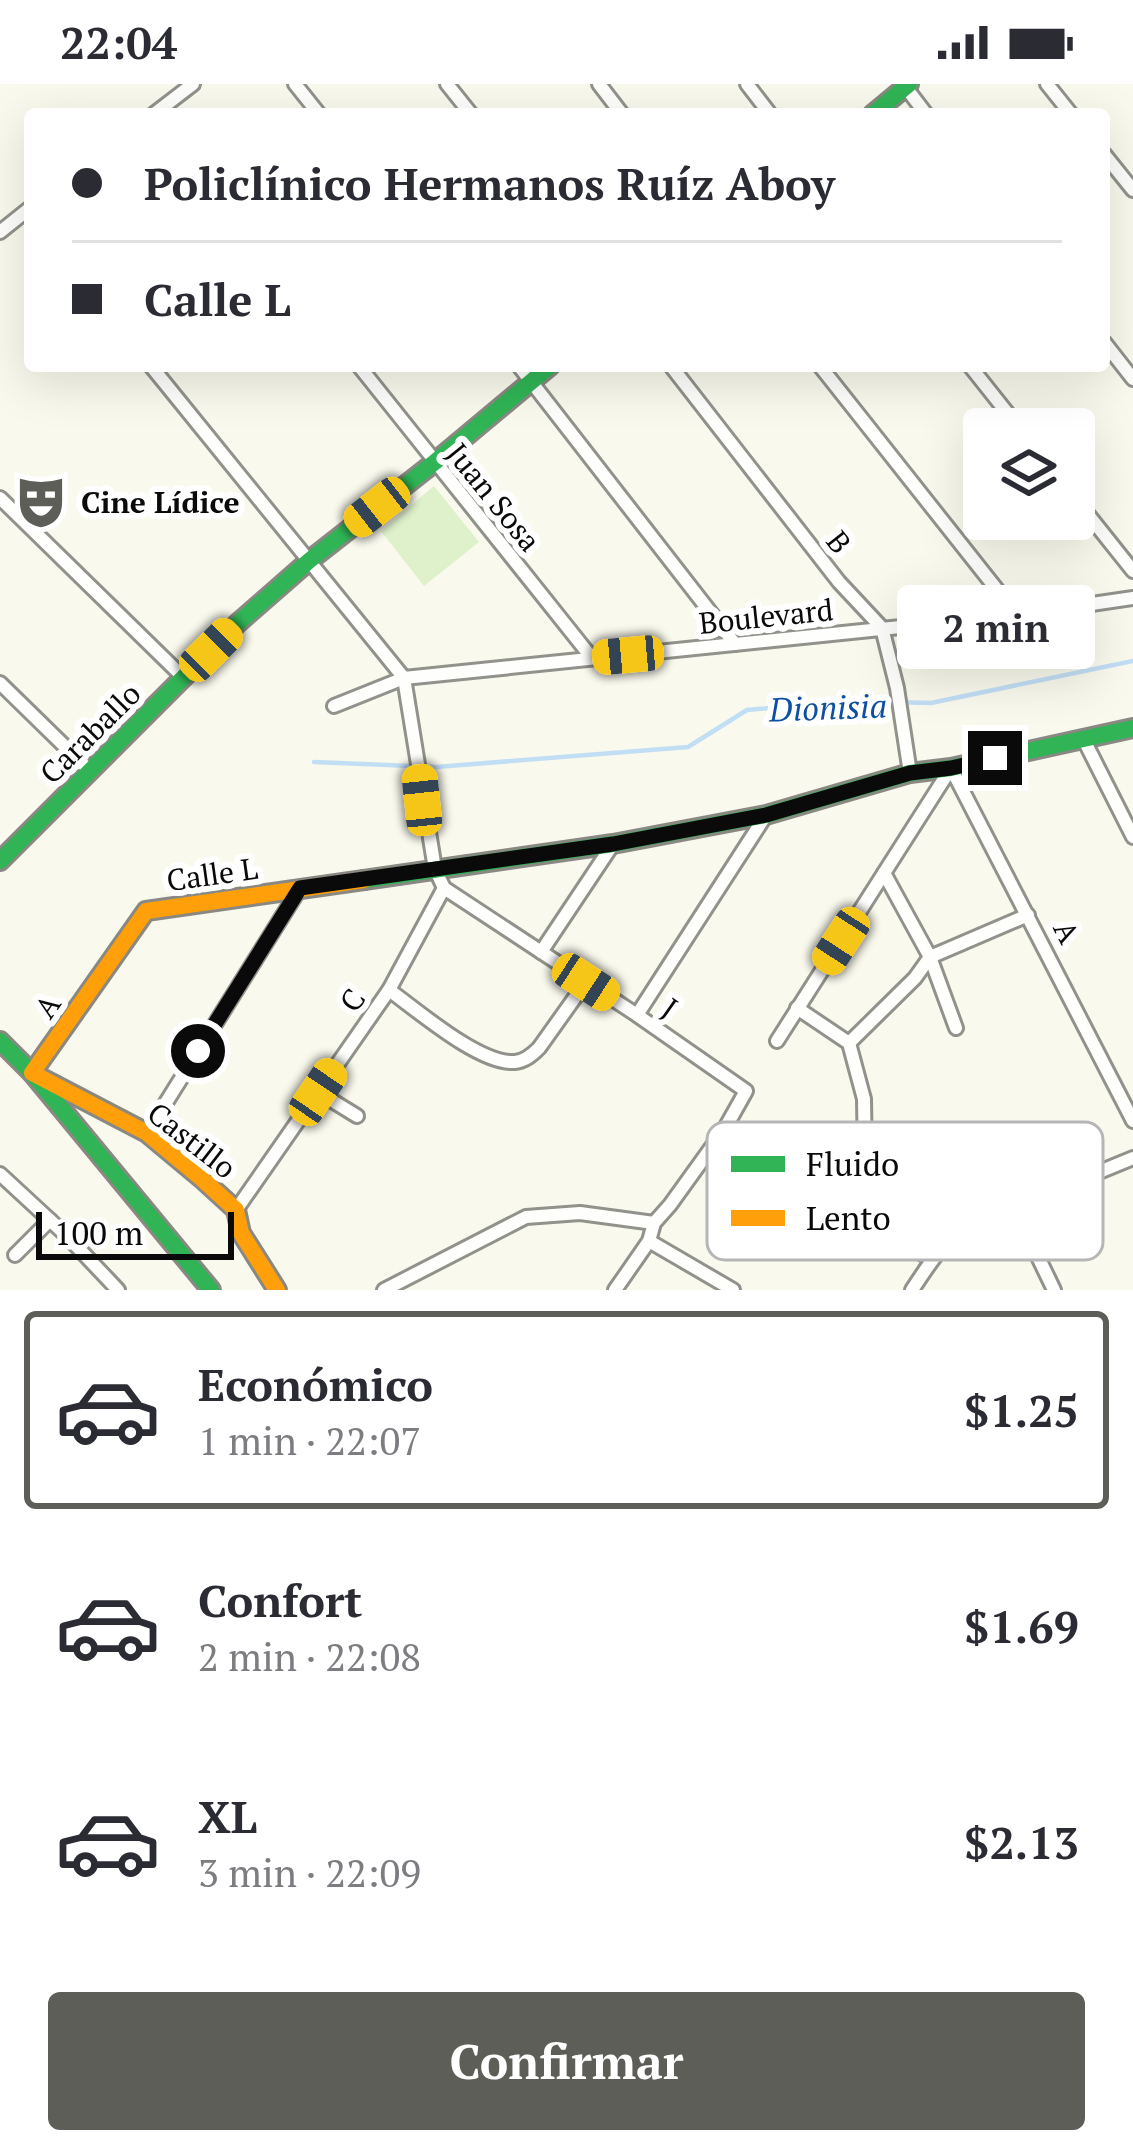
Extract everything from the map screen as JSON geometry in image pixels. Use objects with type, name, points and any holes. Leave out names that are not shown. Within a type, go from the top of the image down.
[{"type":"street","points":[[163,108],[193,84]]},
{"type":"street","points":[[295,84],[314,108]]},
{"type":"street","points":[[447,84],[466,108]]},
{"type":"street","points":[[599,84],[617,108]]},
{"type":"street","points":[[747,84],[765,108]]},
{"type":"street","points":[[1047,84],[1066,108]]},
{"type":"street","points":[[880,108],[906,85]]},
{"type":"street","points":[[1110,161],[1133,190]]},
{"type":"street","points":[[1110,350],[1133,379]]},
{"type":"street","points":[[156,372],[404,678],[435,869],[444,888]]},
{"type":"street","name":"Juan Sosa","points":[[364,372],[592,658]]},
{"type":"street","name":"B","points":[[676,372],[839,582],[882,628],[910,773]]},
{"type":"street","points":[[825,372],[1017,615]]},
{"type":"street","points":[[975,372],[1003,408]]},
{"type":"street","points":[[525,374],[735,644]]},
{"type":"street","name":"Caraballo","points":[[2,856],[238,623],[436,462],[525,374]]},
{"type":"street","points":[[0,498],[184,677]]},
{"type":"street","points":[[1095,523],[1133,571]]},
{"type":"street","name":"Boulevard","points":[[334,706],[404,678],[1017,615],[1133,598]]},
{"type":"street","points":[[0,683],[90,771]]},
{"type":"street","name":"Calle L","points":[[146,911],[613,844],[766,815],[910,773],[1133,728]]},
{"type":"street","points":[[1083,739],[1133,837]]},
{"type":"street","points":[[776,1041],[951,768]]},
{"type":"street","name":"A","points":[[951,768],[1133,1121]]},
{"type":"street","points":[[637,1015],[766,815]]},
{"type":"street","points":[[541,952],[613,844]]},
{"type":"street","points":[[884,873],[930,958],[956,1028]]},
{"type":"street","points":[[147,1133],[300,888]]},
{"type":"street","name":"J","points":[[444,888],[746,1091],[729,1122]]},
{"type":"street","name":"C","points":[[236,1210],[389,990],[444,888]]},
{"type":"street","name":"A","points":[[32,1073],[146,911]]},
{"type":"street","points":[[849,1043],[930,958],[1028,915]]},
{"type":"street","points":[[389,990],[472,1050],[516,1062],[539,1048],[586,982]]},
{"type":"street","points":[[797,1008],[849,1043],[864,1099],[864,1122]]},
{"type":"street","points":[[0,1041],[32,1073],[211,1290]]},
{"type":"street","name":"Castillo","points":[[32,1073],[147,1133],[236,1210],[241,1233],[277,1290]]},
{"type":"street","points":[[318,1092],[357,1116]]},
{"type":"street","points":[[615,1290],[649,1240],[654,1223],[707,1154]]},
{"type":"street","points":[[1103,1171],[1133,1158]]},
{"type":"street","points":[[0,1174],[118,1290]]},
{"type":"street","points":[[384,1290],[526,1217],[580,1214],[654,1223]]},
{"type":"street","points":[[16,1255],[50,1220]]},
{"type":"street","points":[[649,1240],[733,1290]]},
{"type":"street","points":[[912,1290],[931,1260]]},
{"type":"street","points":[[1040,1260],[1054,1290]]},
{"type":"green space","points":[[434,486],[479,542],[424,586],[381,531]]},
{"type":"waterway","name":"Dionisia","points":[[314,762],[436,767],[688,747],[747,710],[849,701],[931,703],[1133,661]]},
{"type":"traffic: fast","points":[[880,108],[909,84]]},
{"type":"traffic: fast","points":[[0,861],[238,623],[543,372]]},
{"type":"traffic: fast","points":[[364,880],[613,844],[766,815],[910,773],[1133,728]]},
{"type":"traffic: fast","points":[[0,1041],[32,1073],[211,1290]]},
{"type":"traffic: slow","points":[[277,1290],[241,1233],[236,1210],[201,1178],[147,1133],[32,1073],[146,911],[364,880]]},
{"type":"place","name":"Cine Lídice","points":[[41,502]]},
{"type":"route","points":[[198,1051],[300,888],[613,844],[766,815],[910,773],[995,758]]}]
